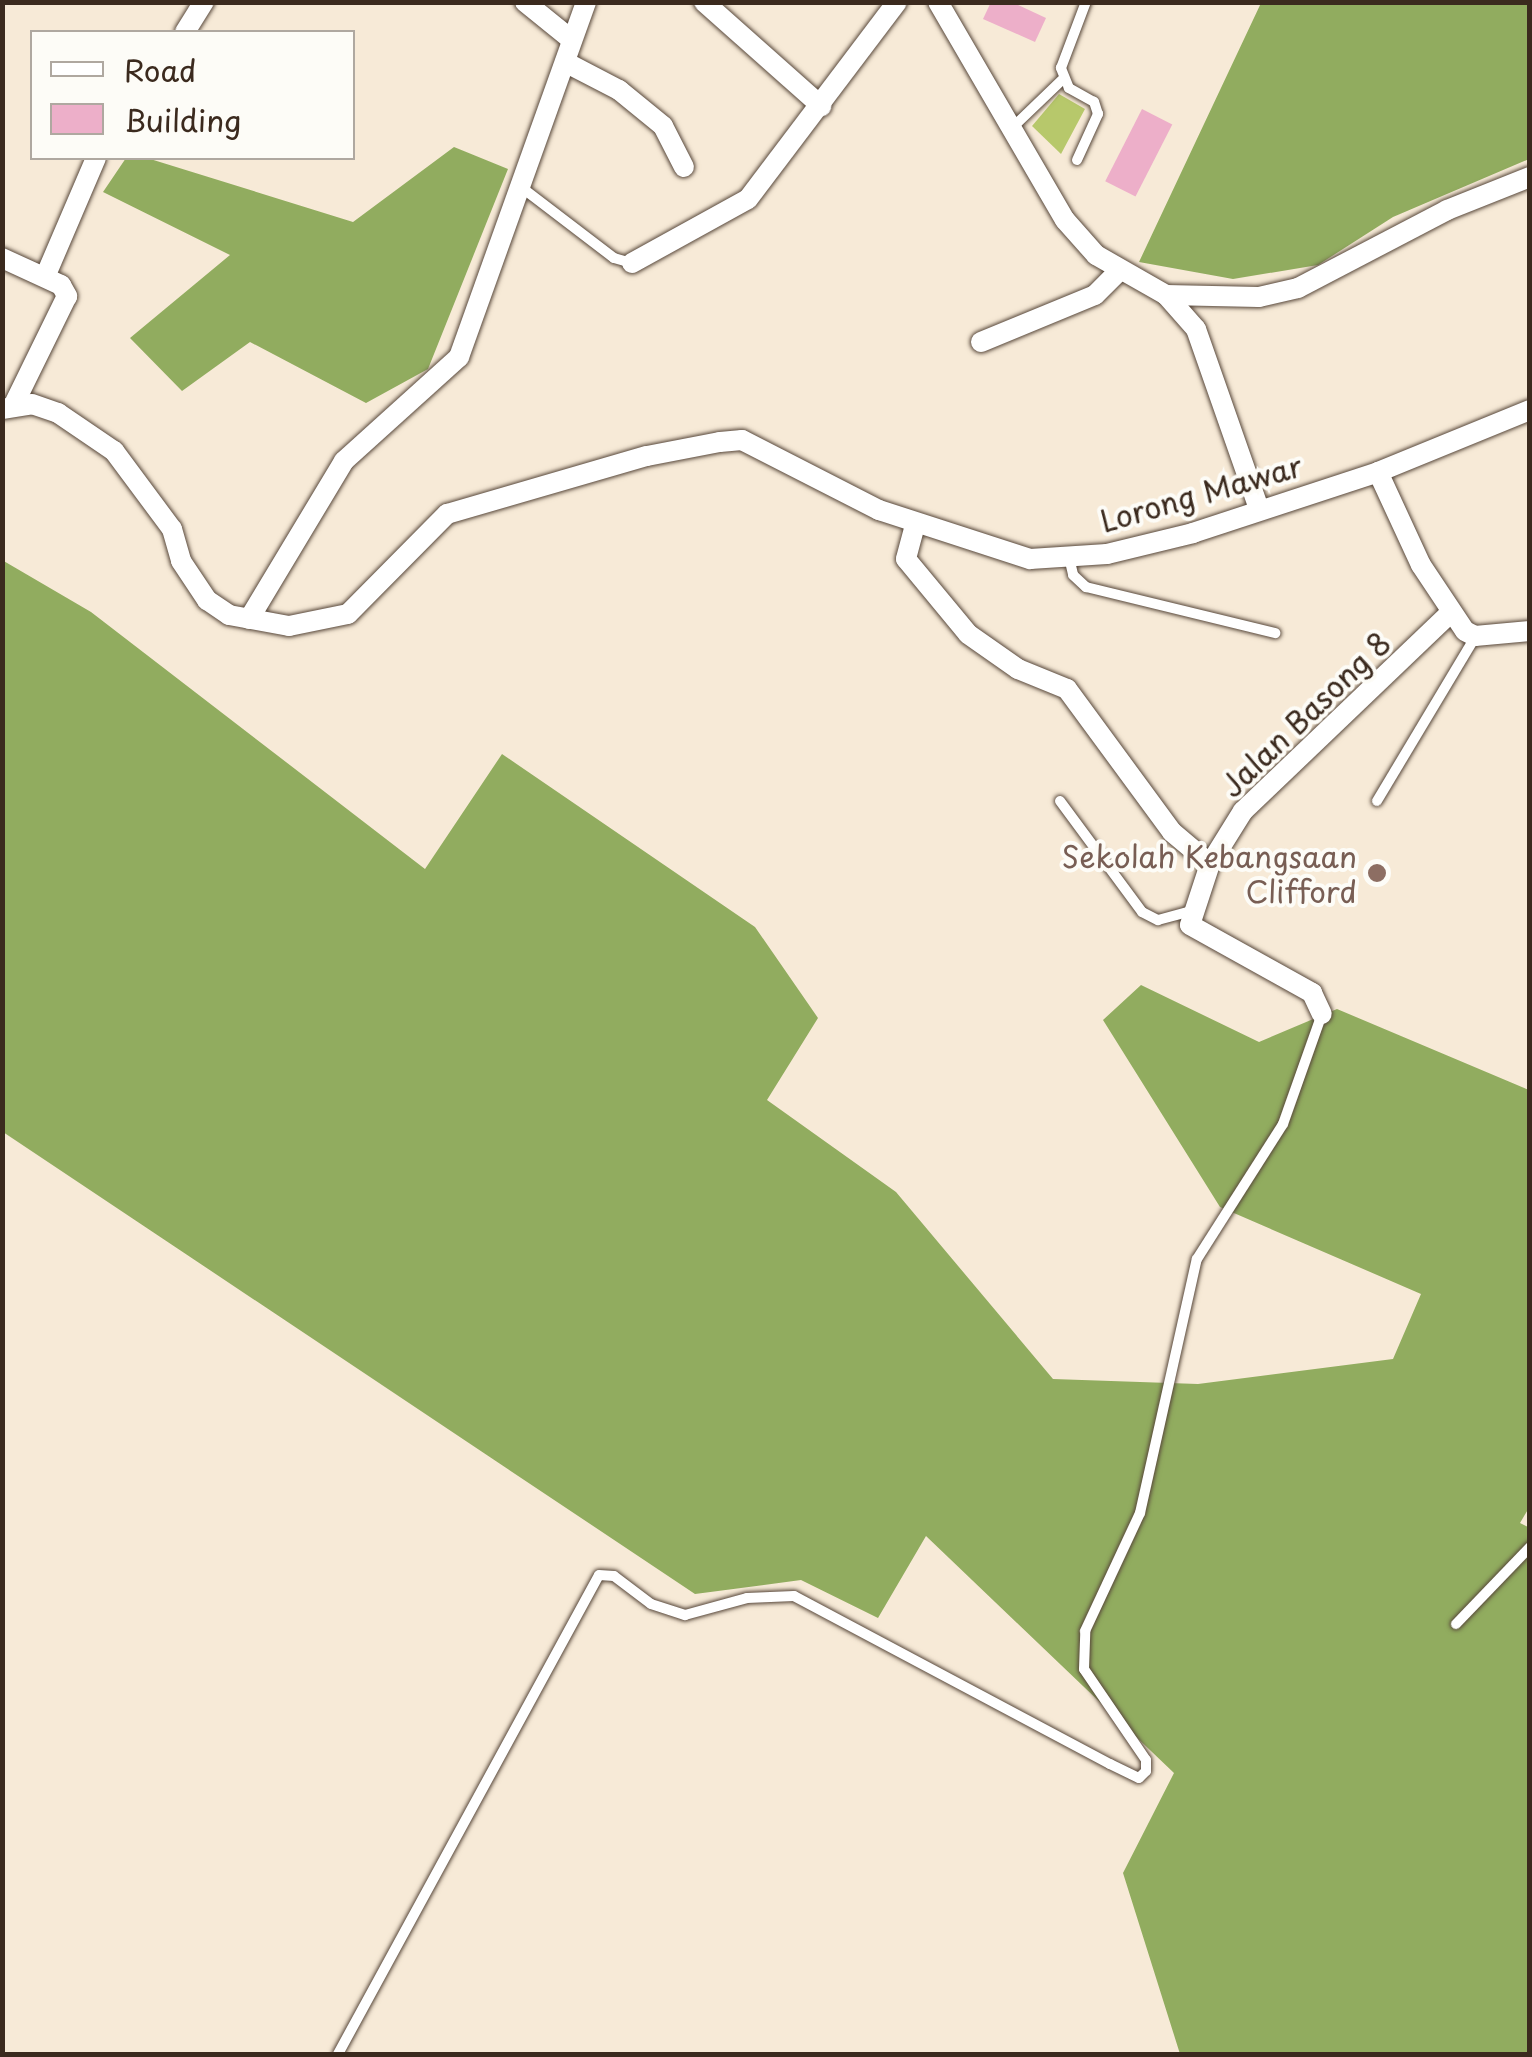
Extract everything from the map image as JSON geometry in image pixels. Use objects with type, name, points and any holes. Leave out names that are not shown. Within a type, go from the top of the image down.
[{"type":"street","points":[[192,30],[204,2]]},
{"type":"street","points":[[524,2],[572,40]]},
{"type":"street","points":[[8,408],[32,404],[58,414],[114,451],[172,528],[191,581],[229,615],[248,619],[344,461],[459,356],[586,2]]},
{"type":"street","points":[[704,2],[822,106]]},
{"type":"street","points":[[632,262],[748,199],[897,2]]},
{"type":"street","points":[[938,2],[1065,220],[1118,272],[1166,295],[1196,329],[1259,509]]},
{"type":"street","points":[[564,62],[620,90],[663,126],[684,167]]},
{"type":"street","points":[[45,277],[95,160]]},
{"type":"street","points":[[1166,295],[1259,298],[1298,288],[1447,210],[1530,177]]},
{"type":"street","points":[[2,258],[66,289],[67,303],[8,408]]},
{"type":"street","points":[[981,342],[1094,295],[1118,272]]},
{"type":"street","name":"Lorong Mawar","points":[[248,619],[289,626],[348,614],[446,514],[647,456],[742,440],[828,486],[914,525],[1030,559],[1193,534],[1378,472],[1530,410]]},
{"type":"street","points":[[1378,472],[1450,613],[1475,636],[1530,631]]},
{"type":"street","points":[[914,525],[906,559],[968,634],[1018,669],[1067,689],[1172,832],[1210,864]]},
{"type":"street","name":"Jalan Basong 8","points":[[1190,911],[1210,864],[1253,801],[1450,613]]},
{"type":"street","points":[[1190,911],[1190,926],[1312,993],[1322,1014]]},
{"type":"lane","points":[[1013,126],[1062,80],[1086,2]]},
{"type":"lane","points":[[1062,80],[1094,102],[1098,114],[1078,160]]},
{"type":"lane","points":[[522,187],[614,258],[632,262]]},
{"type":"lane","points":[[1069,556],[1073,576],[1086,587],[1275,633]]},
{"type":"lane","points":[[1377,802],[1475,636]]},
{"type":"lane","points":[[1060,801],[1142,912],[1158,920],[1190,911]]},
{"type":"lane","points":[[338,2054],[598,1575],[614,1576],[651,1604],[685,1615],[747,1598],[794,1596],[1110,1764],[1139,1778],[1146,1771],[1146,1760],[1084,1669],[1085,1631],[1144,1499],[1197,1259],[1283,1124],[1322,1014]]},
{"type":"lane","points":[[1456,1624],[1530,1548]]},
{"type":"green space","points":[[1261,3],[1529,3],[1529,159],[1393,217],[1318,265],[1233,279],[1139,262]]},
{"type":"green space","points":[[1059,94],[1085,109],[1061,154],[1032,126]]},
{"type":"green space","points":[[454,147],[508,169],[428,369],[366,403],[250,342],[182,391],[130,338],[230,255],[103,192],[125,160],[153,160],[353,222]]},
{"type":"green space","points":[[2,560],[91,612],[425,869],[502,754],[755,927],[818,1018],[767,1100],[896,1192],[1053,1379],[1198,1384],[1393,1359],[1421,1294],[1220,1207],[1103,1020],[1141,985],[1259,1042],[1337,1009],[1529,1090],[1530,1506],[1520,1523],[1530,1528],[1529,2054],[1180,2054],[1123,1873],[1174,1773],[926,1536],[878,1618],[801,1580],[695,1594],[3,1132]]},
{"type":"building","points":[[991,2],[1012,2],[1046,18],[1035,42],[983,19]]},
{"type":"building","points":[[1142,109],[1172,124],[1136,197],[1105,181]]},
{"type":"place","name":"Sekolah Kebangsaan Clifford","points":[[1377,873]]}]
